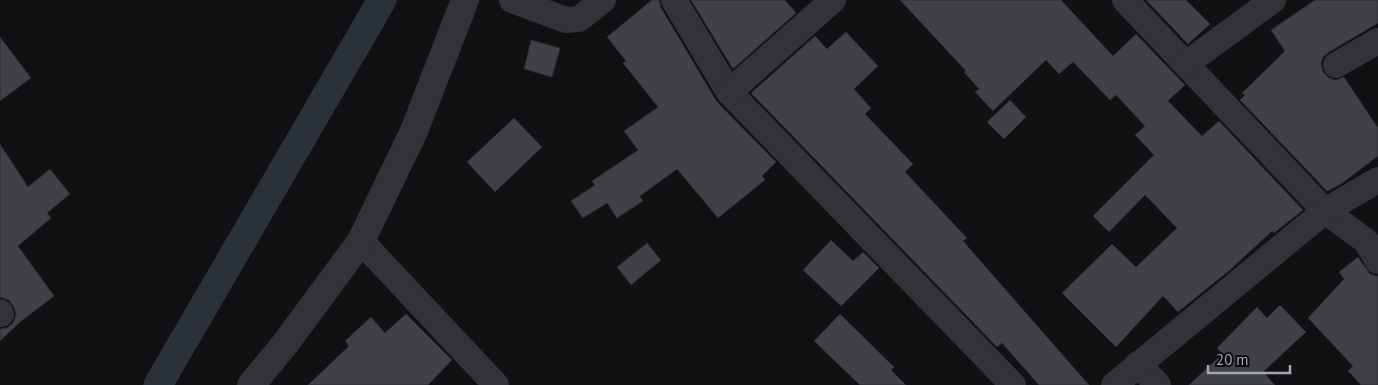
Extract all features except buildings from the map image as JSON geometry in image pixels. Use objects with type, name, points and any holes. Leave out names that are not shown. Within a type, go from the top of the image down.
[{"type":"street","points":[[251,385],[285,344],[361,240],[414,131],[465,0]]},
{"type":"street","points":[[512,0],[566,20],[579,20],[603,0]]},
{"type":"street","points":[[674,0],[730,92],[1013,385]]},
{"type":"street","points":[[730,92],[833,0]]},
{"type":"street","points":[[1125,0],[1325,211],[1366,241],[1378,261]]},
{"type":"street","points":[[1186,64],[1273,0]]},
{"type":"street","points":[[1336,65],[1378,41]]},
{"type":"street","points":[[1114,385],[1325,211],[1378,180]]},
{"type":"street","points":[[361,240],[496,385]]},
{"type":"street","points":[[1138,364],[1158,385]]},
{"type":"waterway","points":[[158,385],[382,0]]}]
